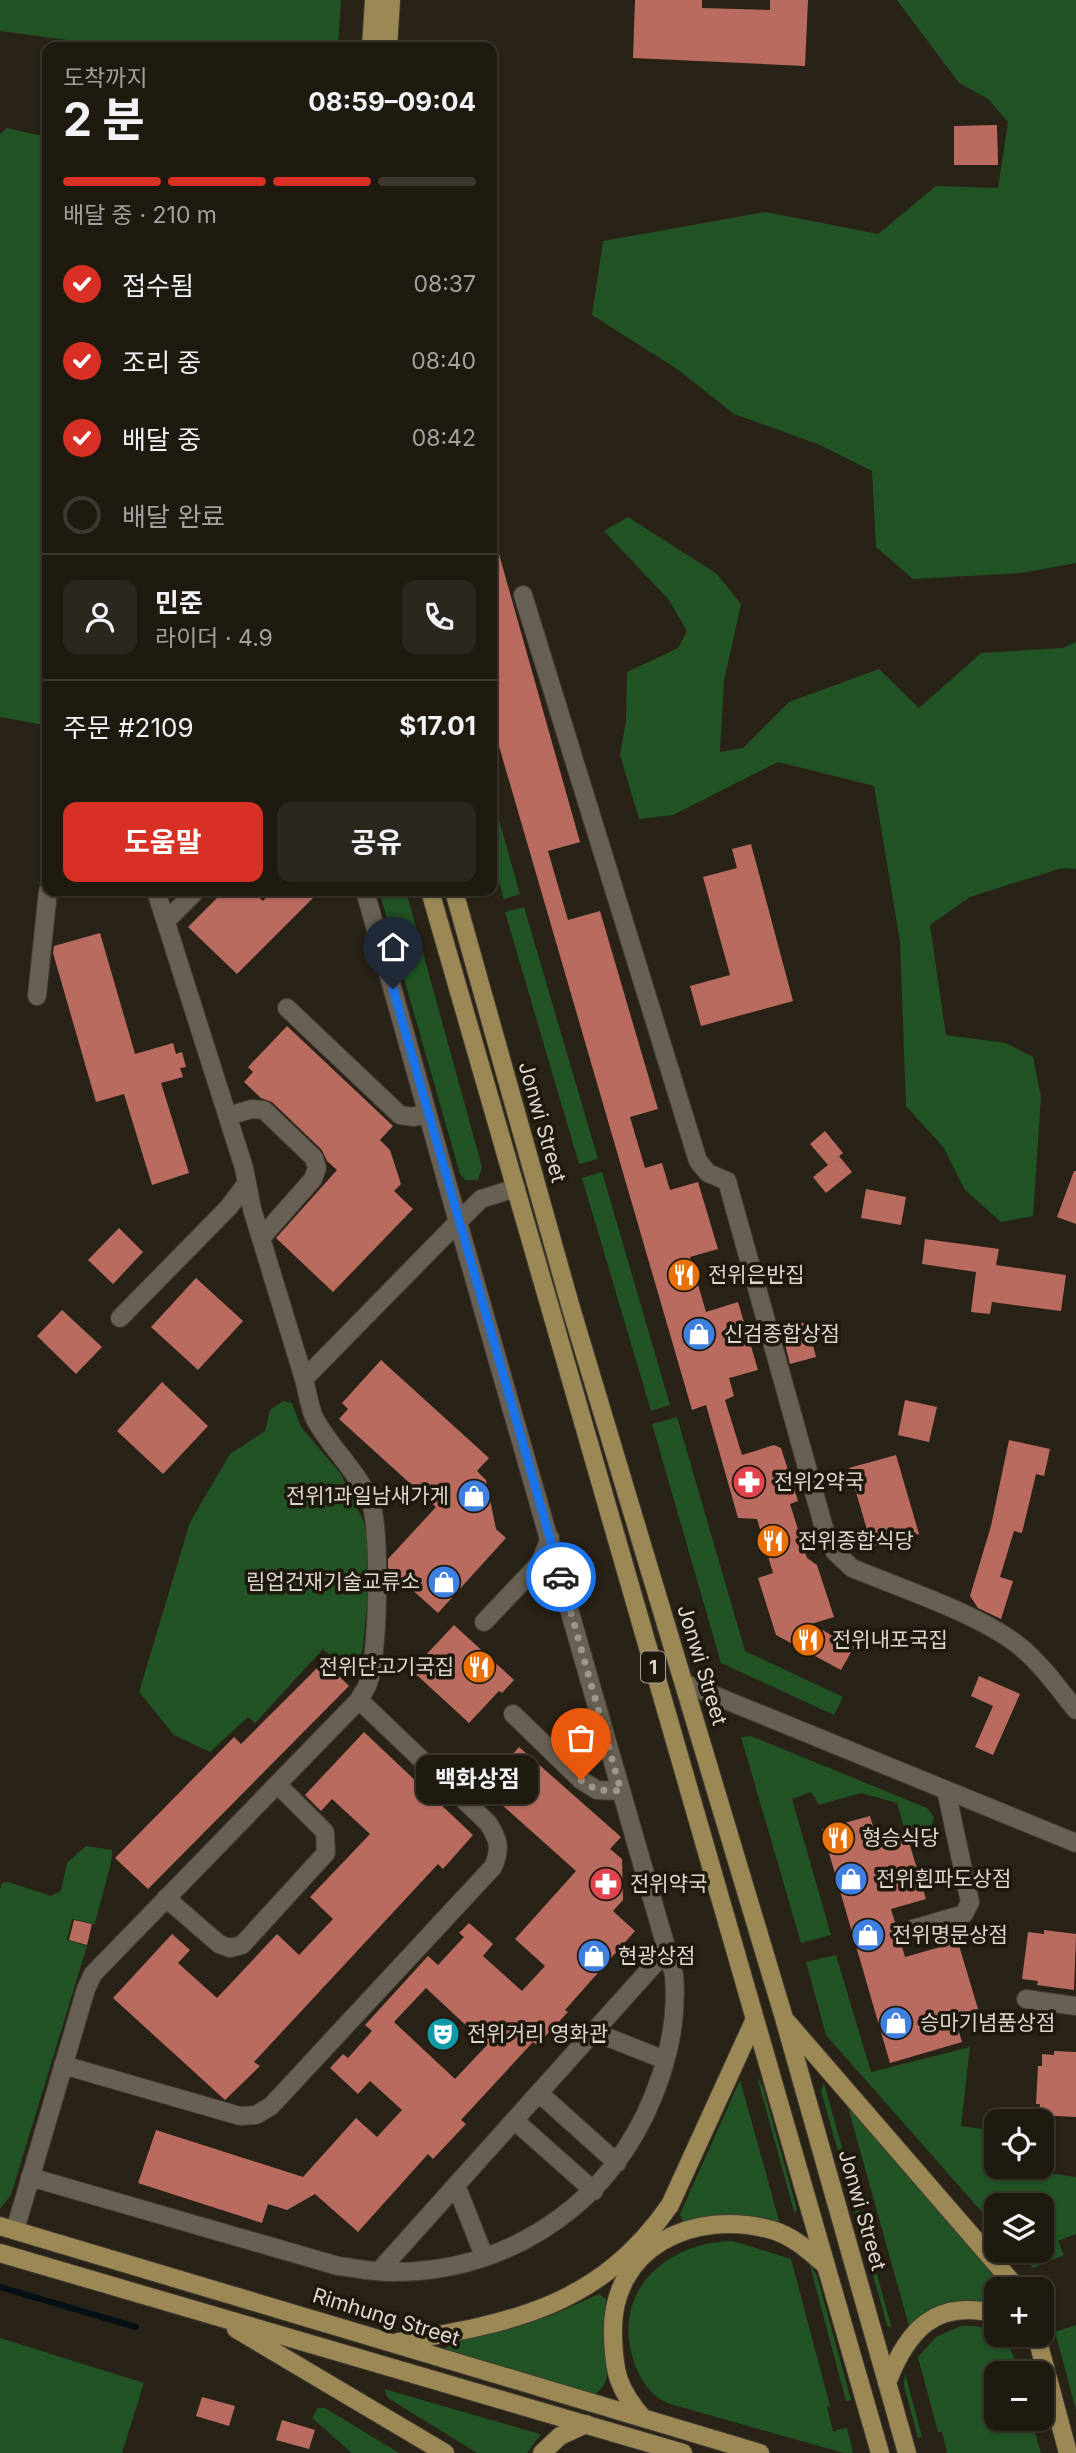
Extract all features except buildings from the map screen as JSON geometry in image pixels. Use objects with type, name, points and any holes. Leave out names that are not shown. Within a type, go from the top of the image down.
[{"type":"main road","points":[[371,42],[374,0]]},
{"type":"main road","points":[[388,42],[391,0]]},
{"type":"main road","name":"Jonwi Street","points":[[431,896],[878,2448]]},
{"type":"main road","name":"Jonwi Street","points":[[455,896],[571,1308],[783,2018],[907,2453]]},
{"type":"main road","points":[[783,2018],[1008,2277]]},
{"type":"main road","points":[[393,2343],[524,2316],[565,2300],[606,2276],[652,2230],[670,2205],[754,2021]]},
{"type":"main road","points":[[643,2418],[623,2395],[617,2379],[612,2326],[619,2292],[626,2278],[638,2259],[653,2245],[678,2231],[700,2227],[730,2225],[758,2228],[772,2230],[798,2243],[825,2266]]},
{"type":"main road","name":"Rimhung Street","points":[[7,2228],[760,2453]]},
{"type":"main road","points":[[0,2253],[683,2453]]},
{"type":"main road","points":[[887,2383],[904,2346],[919,2325],[955,2309],[984,2313]]},
{"type":"main road","points":[[212,2314],[445,2453]]},
{"type":"main road","points":[[1037,2347],[1068,2453]]},
{"type":"main road","points":[[542,2453],[560,2436],[586,2424]]},
{"type":"street","points":[[523,595],[698,1161],[708,1173],[727,1181],[824,1528],[835,1552],[852,1567],[988,1627],[1018,1645],[1047,1673],[1076,1710]]},
{"type":"street","points":[[37,996],[47,896]]},
{"type":"street","points":[[7,2228],[30,2177],[93,1974],[359,1700],[368,1686],[372,1666],[378,1552],[376,1524],[370,1502],[350,1464],[314,1418],[228,1116],[158,896]]},
{"type":"street","points":[[166,921],[191,896]]},
{"type":"street","points":[[30,2177],[338,2266],[380,2270],[446,2267],[484,2256],[540,2233],[594,2191],[617,2164],[652,2100],[674,2026],[675,1995],[667,1950],[367,896]]},
{"type":"street","points":[[288,1008],[400,1115],[414,1117],[427,1112]]},
{"type":"street","points":[[228,1116],[252,1108],[264,1110],[314,1158],[317,1167],[313,1179],[262,1237]]},
{"type":"street","points":[[120,1318],[228,1208],[247,1183]]},
{"type":"street","points":[[304,1379],[481,1199],[516,1188]]},
{"type":"street","points":[[484,1622],[540,1563],[550,1538]]},
{"type":"street","points":[[684,1683],[1076,1843]]},
{"type":"street","points":[[63,2065],[240,2116],[256,2115],[271,2106],[494,1867],[499,1852],[498,1838],[488,1824],[359,1700]]},
{"type":"street","points":[[513,1714],[581,1780],[597,1790],[621,1791]]},
{"type":"street","points":[[166,1898],[219,1944],[230,1948],[242,1945],[326,1853],[325,1832],[277,1784]]},
{"type":"street","points":[[913,1929],[964,1914],[970,1902],[946,1790]]},
{"type":"street","points":[[380,2270],[667,1950]]},
{"type":"street","points":[[1026,1999],[1076,2006]]},
{"type":"street","points":[[594,2032],[665,2060]]},
{"type":"street","points":[[539,2093],[617,2164]]},
{"type":"street","points":[[514,2120],[594,2191]]},
{"type":"street","points":[[456,2185],[484,2256]]},
{"type":"green space","points":[[0,0],[341,0],[338,42],[82,42],[0,31]]},
{"type":"green space","points":[[897,0],[1076,0],[1076,563],[1021,573],[913,579],[876,547],[872,471],[820,445],[734,414],[677,369],[592,315],[603,241],[766,212],[878,234],[936,186],[998,188],[1008,122],[988,99],[959,83]]},
{"type":"green space","points":[[7,128],[42,136],[42,725],[0,717],[0,134]]},
{"type":"green space","points":[[628,517],[717,574],[741,604],[724,681],[720,752],[743,748],[789,702],[879,669],[919,708],[981,653],[1063,648],[1076,642],[1076,869],[1062,868],[970,897],[930,925],[946,1035],[1006,1043],[1033,1057],[1041,1097],[1033,1216],[1001,1222],[965,1190],[944,1148],[906,1106],[900,942],[874,786],[778,762],[673,815],[639,819],[620,755],[626,721],[627,672],[678,648],[687,631],[669,600],[604,531]]},
{"type":"green space","points":[[497,813],[520,894],[504,899],[497,875]]},
{"type":"green space","points":[[380,896],[407,896],[482,1167],[478,1180],[465,1180],[460,1174]]},
{"type":"green space","points":[[524,907],[598,1159],[579,1164],[505,912]]},
{"type":"green space","points":[[602,1172],[670,1405],[651,1411],[582,1178]]},
{"type":"green space","points":[[283,1401],[292,1403],[301,1427],[341,1474],[364,1522],[371,1558],[363,1648],[360,1657],[348,1664],[338,1662],[323,1649],[255,1723],[248,1717],[210,1752],[174,1735],[139,1692],[190,1522],[230,1454],[265,1431],[270,1410]]},
{"type":"green space","points":[[677,1417],[745,1651],[843,1697],[834,1715],[721,1663],[652,1424]]},
{"type":"green space","points":[[751,1736],[927,1808],[934,1817],[926,1834],[908,1841],[897,1803],[861,1793],[819,1805],[811,1792],[792,1799],[831,1935],[801,1943],[741,1737]]},
{"type":"green space","points":[[86,1846],[112,1850],[108,1873],[95,1924],[72,1919],[67,1940],[87,1946],[11,2195],[0,2209],[0,1889],[2,1883],[8,1882],[51,1896],[61,1891],[67,1863]]},
{"type":"green space","points":[[836,1955],[871,2072],[970,2047],[961,2126],[984,2129],[984,2179],[1054,2179],[1054,2174],[1076,2177],[1076,2234],[1058,2241],[1064,2255],[1054,2259],[1054,2193],[984,2193],[984,2214],[826,2035],[806,1962]]},
{"type":"green space","points":[[757,2077],[763,2087],[797,2209],[795,2215]]},
{"type":"green space","points":[[740,2080],[780,2224],[725,2215],[683,2222],[680,2214]]},
{"type":"green space","points":[[824,2083],[892,2329],[887,2325],[821,2091]]},
{"type":"green space","points":[[846,2100],[998,2277],[984,2277],[984,2302],[970,2300],[950,2302],[930,2311],[909,2326]]},
{"type":"green space","points":[[733,2241],[791,2259],[830,2406],[827,2407],[833,2431],[847,2428],[853,2453],[844,2453],[670,2404],[653,2394],[641,2378],[629,2339],[630,2316],[636,2295],[648,2277],[665,2262],[685,2251],[708,2244]]},
{"type":"green space","points":[[809,2262],[817,2276],[851,2400],[846,2401]]},
{"type":"green space","points":[[1028,2263],[1045,2263],[1033,2268]]},
{"type":"green space","points":[[599,2294],[606,2299],[603,2332],[607,2375],[601,2389],[594,2394],[444,2350],[450,2343],[550,2316]]},
{"type":"green space","points":[[1076,2325],[1076,2410],[1055,2332]]},
{"type":"green space","points":[[961,2326],[973,2326],[984,2328],[984,2347],[1008,2347],[1015,2361],[984,2361],[984,2431],[1035,2431],[1041,2453],[947,2453],[942,2432],[938,2432],[918,2357],[936,2337]]},
{"type":"green space","points":[[0,2338],[144,2383],[122,2453],[0,2453]]},
{"type":"green space","points":[[905,2373],[922,2437],[918,2438],[904,2386]]},
{"type":"green space","points":[[384,2389],[541,2434],[527,2453],[477,2453],[388,2398]]},
{"type":"green space","points":[[318,2408],[325,2408],[399,2453],[352,2453],[312,2418]]},
{"type":"waterway","points":[[0,2287],[136,2327]]},
{"type":"way so far","points":[[561,1577],[621,1791],[597,1790],[581,1780]]},
{"type":"place","name":"전위은반집","points":[[684,1275]]},
{"type":"place","name":"신검종합상점","points":[[699,1334]]},
{"type":"place","name":"전위2약국","points":[[749,1482]]},
{"type":"place","name":"전위1과일남새가게","points":[[474,1496]]},
{"type":"place","name":"전위종합식당","points":[[773,1541]]},
{"type":"place","name":"림업건재기술교류소","points":[[444,1582]]},
{"type":"place","name":"전위내포국집","points":[[808,1640]]},
{"type":"place","name":"전위단고기국집","points":[[479,1667]]},
{"type":"place","name":"백화상점","points":[[581,1780]]},
{"type":"place","name":"형승식당","points":[[838,1838]]},
{"type":"place","name":"전위흰파도상점","points":[[851,1879]]},
{"type":"place","name":"전위약국","points":[[606,1884]]},
{"type":"place","name":"전위명문상점","points":[[868,1935]]},
{"type":"place","name":"현광상점","points":[[594,1956]]},
{"type":"place","name":"승마기념품상점","points":[[896,2023]]},
{"type":"place","name":"전위거리 영화관","points":[[443,2034]]},
{"type":"route","points":[[393,989],[561,1577]]}]
